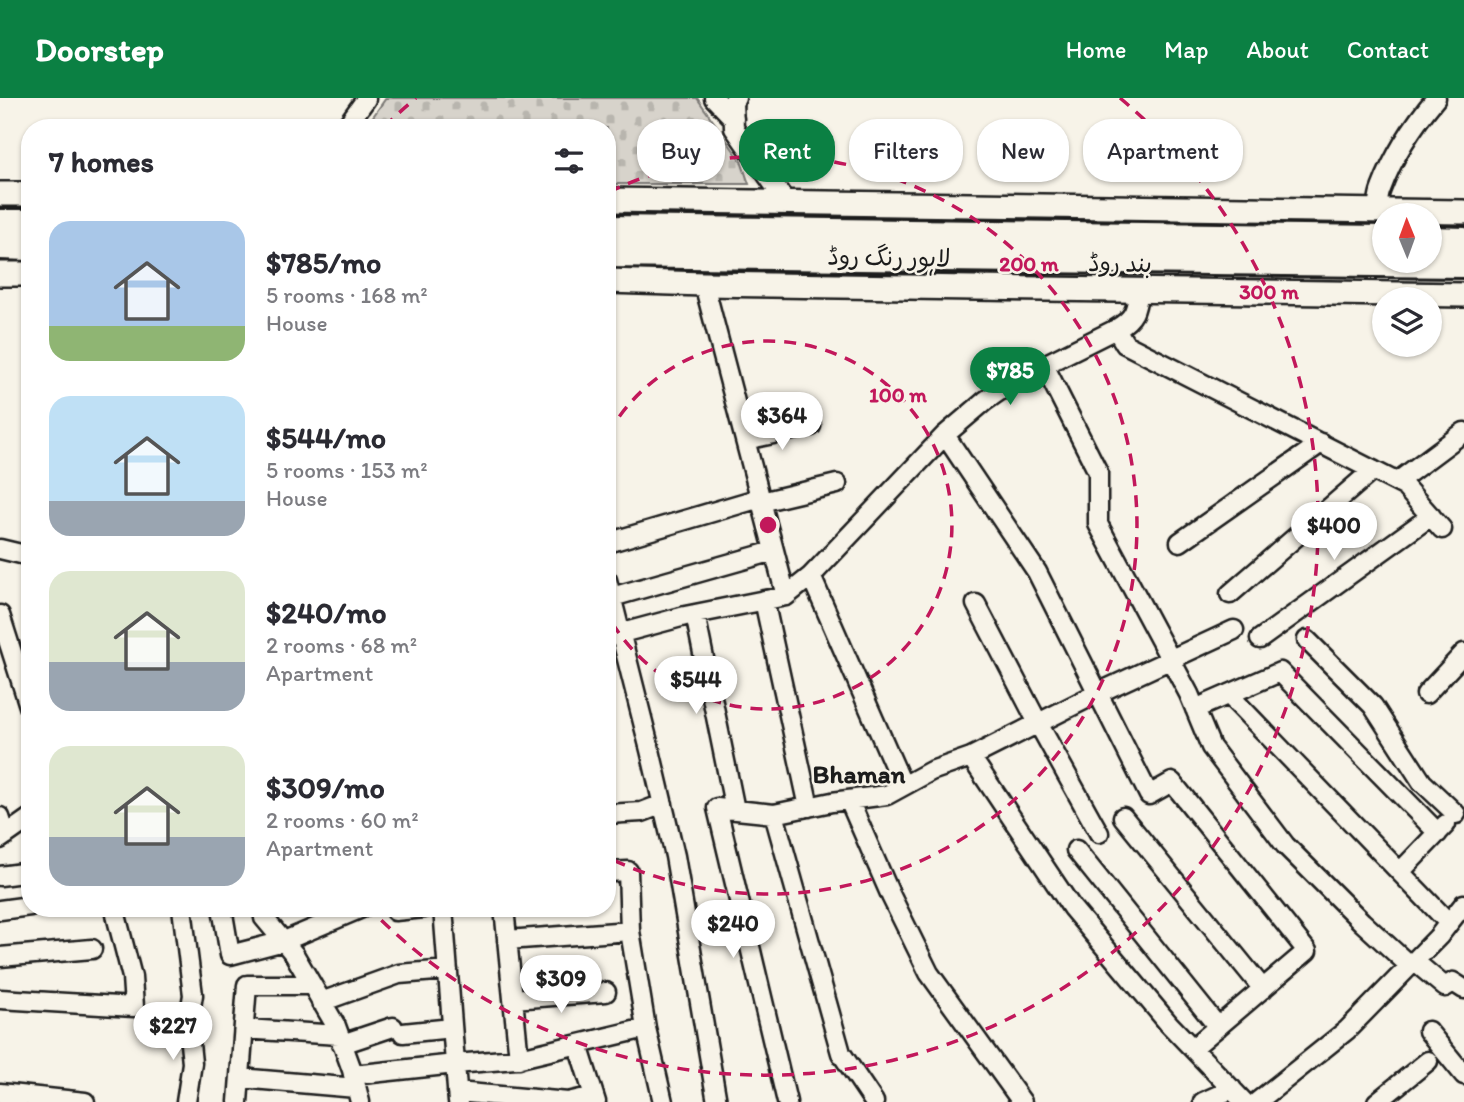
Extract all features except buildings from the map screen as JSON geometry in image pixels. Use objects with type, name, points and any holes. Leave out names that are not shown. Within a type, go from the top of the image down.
[{"type":"highway","points":[[0,223],[21,223]]},
{"type":"highway","name":"لاہور رنگ روڈ","points":[[616,229],[1372,239]]},
{"type":"highway","points":[[1442,240],[1464,241]]},
{"type":"highway","points":[[0,246],[21,247]]},
{"type":"highway","name":"لاہور رنگ روڈ","points":[[616,254],[1464,264]]},
{"type":"main road","points":[[0,194],[21,194]]},
{"type":"main road","points":[[616,200],[1372,211]]},
{"type":"main road","points":[[1442,212],[1464,212]]},
{"type":"main road","points":[[0,274],[21,274]]},
{"type":"main road","name":"بند روڈ","points":[[616,281],[1464,295]]},
{"type":"street","points":[[352,119],[365,98]]},
{"type":"street","points":[[714,98],[734,119]]},
{"type":"street","points":[[736,98],[733,102],[734,128],[786,202]]},
{"type":"street","points":[[1378,203],[1380,191],[1400,149],[1436,98]]},
{"type":"street","points":[[704,284],[786,596]]},
{"type":"street","points":[[616,634],[695,614],[786,596],[811,576],[945,436],[985,401],[1044,365],[1127,323],[1136,310],[1139,290]]},
{"type":"street","points":[[1116,329],[1125,344],[1404,486],[1436,523],[1260,639]]},
{"type":"street","points":[[1044,365],[1098,472],[1098,524],[1195,709],[1211,747],[1285,845],[1412,963],[1445,987],[1453,982],[1464,989]]},
{"type":"street","points":[[745,440],[811,426]]},
{"type":"street","points":[[1397,482],[1464,432]]},
{"type":"street","points":[[945,436],[1037,572],[1149,795],[1172,782],[1307,951],[1193,1048]]},
{"type":"street","points":[[1180,542],[1321,443]]},
{"type":"street","points":[[1230,594],[1373,470]]},
{"type":"street","points":[[616,540],[761,500],[837,484]]},
{"type":"street","points":[[0,549],[21,554]]},
{"type":"street","points":[[616,587],[774,551]]},
{"type":"street","points":[[811,576],[903,786]]},
{"type":"street","points":[[764,600],[808,807]]},
{"type":"street","points":[[976,604],[1099,833]]},
{"type":"street","points":[[695,614],[735,810]]},
{"type":"street","points":[[0,615],[21,681]]},
{"type":"street","points":[[787,1102],[717,808],[774,814],[887,795],[931,771],[971,757],[1098,693],[1234,630]]},
{"type":"street","points":[[1307,640],[1373,706],[1422,782],[1460,809],[1400,872]]},
{"type":"street","points":[[616,642],[663,804],[675,856],[718,1102]]},
{"type":"street","points":[[1426,694],[1464,653]]},
{"type":"street","points":[[1195,709],[1280,672],[1438,833]]},
{"type":"street","points":[[1229,695],[1449,923]]},
{"type":"street","points":[[971,757],[1072,908],[1169,1024],[1244,1102]]},
{"type":"street","points":[[849,800],[891,896],[929,973],[1022,1102]]},
{"type":"street","points":[[616,813],[642,812],[663,804]]},
{"type":"street","points":[[774,814],[841,1053],[874,1102]]},
{"type":"street","points":[[0,817],[3,837],[21,824]]},
{"type":"street","points":[[1124,817],[1263,989]]},
{"type":"street","points":[[1076,850],[1218,1027]]},
{"type":"street","points":[[616,872],[628,871],[630,931],[646,1028],[663,1102]]},
{"type":"street","points":[[0,876],[21,873]]},
{"type":"street","points":[[1257,1102],[1347,1030],[1439,936],[1464,904]]},
{"type":"street","points":[[0,910],[21,906]]},
{"type":"street","points":[[0,999],[134,1007],[132,977],[117,917]]},
{"type":"street","points":[[183,917],[193,995],[188,1024],[192,1063],[186,1102]]},
{"type":"street","points":[[224,917],[230,955],[284,941],[341,917]]},
{"type":"street","points":[[264,917],[294,954],[336,1026],[356,1088]]},
{"type":"street","points":[[444,917],[458,1097],[568,1101],[595,1099],[578,1045]]},
{"type":"street","points":[[505,917],[519,1059]]},
{"type":"street","points":[[507,940],[630,931]]},
{"type":"street","points":[[0,957],[92,949]]},
{"type":"street","points":[[321,1002],[399,974],[448,970]]},
{"type":"street","points":[[238,1102],[247,985],[311,985]]},
{"type":"street","points":[[513,999],[607,992]]},
{"type":"street","points":[[244,1029],[340,1040],[398,1030],[452,1028]]},
{"type":"street","points":[[240,1078],[356,1088],[455,1064],[519,1059],[646,1028]]},
{"type":"street","points":[[1428,1031],[1464,1074]]},
{"type":"street","points":[[1377,1102],[1428,1061]]},
{"type":"street","points":[[1203,1102],[1232,1089]]},
{"type":"street","points":[[0,1093],[35,1099],[85,1102]]},
{"type":"green space","points":[[386,98],[697,98],[712,119],[637,119],[637,182],[725,182],[725,138],[739,158],[739,182],[749,184],[616,184],[616,119],[371,119]]},
{"type":"district","name":"Bhaman","points":[[859,774]]}]
